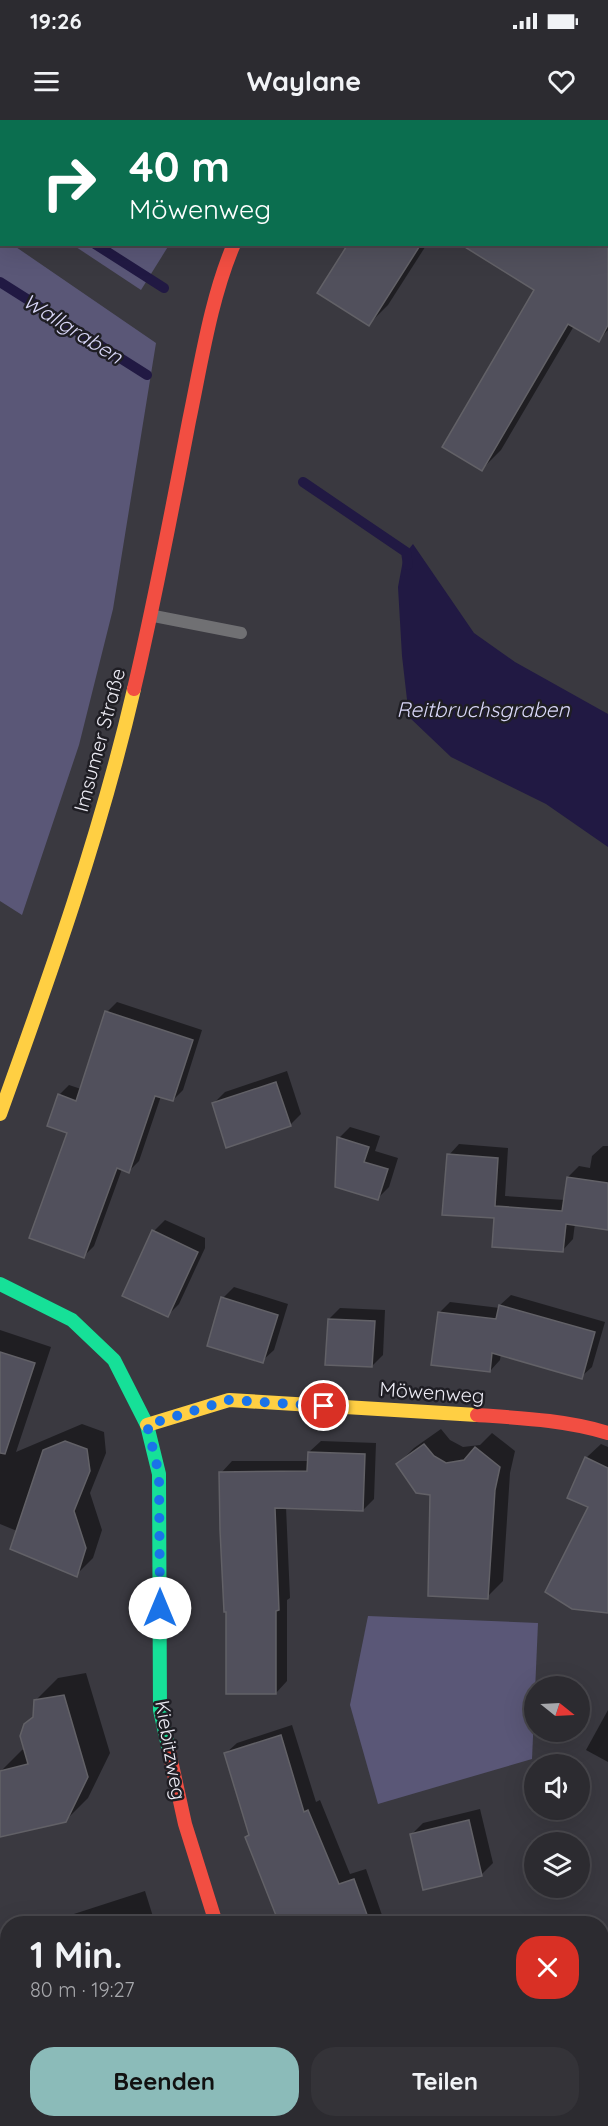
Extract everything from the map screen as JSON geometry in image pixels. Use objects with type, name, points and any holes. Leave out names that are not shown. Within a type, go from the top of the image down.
[{"type":"street","name":"Imsumer Straße","points":[[0,1114],[58,953],[114,769],[151,615],[200,367],[224,267],[233,246]]},
{"type":"street","name":"Kiebitzweg","points":[[0,1284],[72,1320],[114,1360],[147,1425],[159,1474],[160,1710],[185,1824],[214,1916]]},
{"type":"street","name":"Möwenweg","points":[[147,1425],[229,1400],[522,1418],[592,1428],[608,1433]]},
{"type":"lane","points":[[151,615],[241,633]]},
{"type":"shaded area","points":[[0,246],[14,246],[156,343],[113,609],[79,745],[22,915],[0,901]]},
{"type":"shaded area","points":[[75,246],[168,246],[141,290]]},
{"type":"shaded area","points":[[368,1616],[538,1623],[536,1676],[524,1676],[524,1742],[533,1742],[532,1754],[524,1754],[524,1761],[378,1804],[350,1705]]},
{"type":"water","name":"Reitbruchsgraben","points":[[413,544],[474,633],[515,662],[608,714],[608,847],[546,804],[451,757],[409,717],[402,656],[398,587],[404,555]]},
{"type":"building","points":[[347,246],[420,246],[369,326],[317,293]]},
{"type":"building","points":[[463,246],[608,246],[608,325],[599,342],[568,324],[482,471],[442,447],[534,290]]},
{"type":"building","points":[[105,1011],[193,1040],[173,1101],[155,1096],[129,1173],[117,1168],[84,1258],[29,1238],[67,1133],[47,1126],[58,1094],[76,1101]]},
{"type":"building","points":[[276,1082],[291,1126],[226,1148],[212,1103]]},
{"type":"building","points":[[337,1137],[369,1147],[364,1162],[388,1169],[378,1200],[335,1187]]},
{"type":"building","points":[[447,1154],[498,1158],[495,1206],[562,1211],[567,1177],[608,1183],[608,1230],[566,1224],[563,1252],[492,1247],[494,1218],[442,1215]]},
{"type":"building","points":[[152,1230],[198,1252],[168,1317],[122,1296]]},
{"type":"building","points":[[221,1297],[278,1315],[263,1363],[207,1346]]},
{"type":"building","points":[[499,1305],[595,1332],[582,1379],[492,1353],[490,1372],[431,1365],[438,1312],[496,1319]]},
{"type":"building","points":[[328,1319],[375,1321],[372,1367],[325,1365]]},
{"type":"building","points":[[0,1352],[35,1363],[5,1454],[0,1453]]},
{"type":"building","points":[[65,1441],[87,1449],[90,1471],[74,1511],[86,1548],[77,1577],[10,1549],[43,1450]]},
{"type":"building","points":[[424,1444],[434,1456],[446,1463],[464,1460],[475,1447],[500,1467],[495,1490],[488,1599],[428,1596],[430,1495],[416,1493],[396,1464]]},
{"type":"building","points":[[308,1452],[365,1454],[363,1511],[275,1508],[279,1610],[276,1611],[276,1694],[226,1694],[226,1612],[224,1612],[219,1472],[307,1471]]},
{"type":"building","points":[[585,1457],[608,1468],[608,1613],[572,1609],[545,1592],[588,1507],[567,1498]]},
{"type":"building","points":[[64,1695],[88,1777],[66,1822],[0,1837],[0,1771],[28,1764],[20,1736],[24,1724],[33,1717],[34,1700]]},
{"type":"building","points":[[281,1735],[304,1812],[308,1810],[339,1884],[354,1879],[367,1916],[276,1916],[245,1837],[249,1835],[224,1753]]},
{"type":"building","points":[[469,1820],[482,1876],[423,1890],[410,1834]]},
{"type":"waterway","points":[[98,246],[164,288]]},
{"type":"waterway","name":"Wallgraben","points":[[0,282],[147,375]]},
{"type":"waterway","name":"Wallgraben","points":[[303,482],[406,552],[408,565]]},
{"type":"traffic: fast","points":[[0,1284],[72,1320],[114,1360],[147,1425],[159,1474],[160,1710],[169,1751]]},
{"type":"traffic: slow","points":[[0,1114],[56,956],[90,850],[134,689]]},
{"type":"traffic: slow","points":[[147,1425],[229,1400],[477,1415]]},
{"type":"traffic: jam","points":[[134,689],[207,331],[233,246]]},
{"type":"traffic: jam","points":[[477,1415],[559,1422],[608,1433]]},
{"type":"traffic: jam","points":[[169,1751],[185,1824],[214,1916]]},
{"type":"route","points":[[160,1608],[159,1474],[147,1425],[229,1400],[324,1406]]}]
